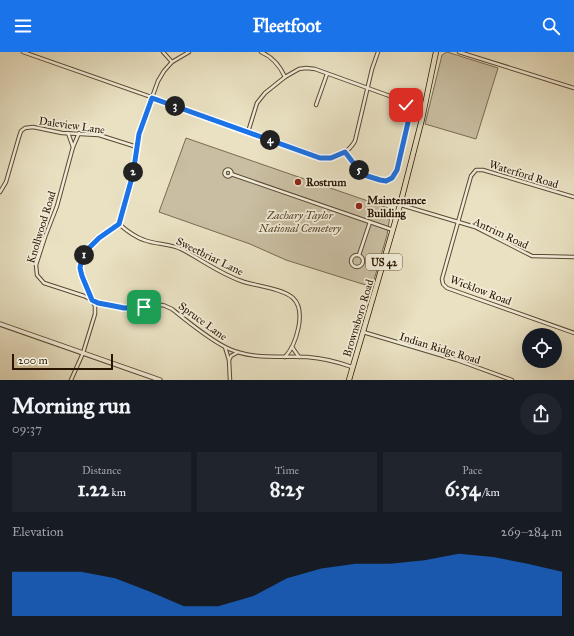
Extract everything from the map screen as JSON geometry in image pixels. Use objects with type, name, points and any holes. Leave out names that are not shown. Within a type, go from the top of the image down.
[{"type":"main road","name":"Brownsboro Road","points":[[349,380],[400,205],[422,119],[436,52]]},
{"type":"street","points":[[23,52],[320,158],[331,158],[345,152],[352,146],[356,139],[378,52]]},
{"type":"street","points":[[164,52],[172,62]]},
{"type":"street","points":[[71,380],[83,353],[95,314],[95,306],[81,273],[80,265],[82,257],[92,244],[119,224],[133,174],[141,128],[161,75],[172,62],[189,52]]},
{"type":"street","points":[[261,52],[274,60],[285,77]]},
{"type":"street","points":[[459,52],[574,88]]},
{"type":"street","points":[[248,132],[257,103],[261,97],[285,77],[299,69],[315,69],[398,99],[407,107],[409,115],[407,128],[397,170],[392,178],[386,181],[364,175],[345,152]]},
{"type":"street","points":[[316,105],[327,74]]},
{"type":"street","name":"Daleview Lane","points":[[0,192],[5,185],[19,137],[23,130],[27,128],[33,127],[55,132],[99,135],[138,148]]},
{"type":"street","points":[[68,133],[73,147]]},
{"type":"street","name":"Knollwood Road","points":[[79,133],[73,147],[57,206],[44,237],[36,270],[39,278],[44,283],[92,300]]},
{"type":"street","name":"Waterford Road","points":[[458,222],[471,176],[478,170],[490,172],[574,198]]},
{"type":"street","points":[[231,174],[393,230]]},
{"type":"street","name":"Antrim Road","points":[[400,205],[486,232],[532,256],[574,257]]},
{"type":"street","points":[[359,255],[370,222]]},
{"type":"street","name":"Wicklow Road","points":[[458,222],[442,277],[445,286],[574,333]]},
{"type":"street","name":"Sweetbriar Lane","points":[[119,224],[131,234],[144,240],[175,246],[229,276],[290,296],[296,302],[300,311],[292,347],[284,357]]},
{"type":"street","points":[[355,255],[359,255],[362,257],[363,262],[359,266],[355,266],[351,259],[355,255]]},
{"type":"street","name":"Spruce Lane","points":[[92,300],[98,303],[124,308],[161,305],[169,307],[225,347],[239,352],[266,357],[299,357],[326,360],[352,368]]},
{"type":"street","points":[[0,324],[160,380]]},
{"type":"street","name":"Indian Ridge Road","points":[[363,332],[457,360],[512,380]]},
{"type":"street","points":[[225,347],[229,360],[230,380]]},
{"type":"street","points":[[292,347],[299,357]]},
{"type":"street","points":[[229,360],[231,356],[239,352]]},
{"type":"green space","points":[[447,52],[498,68],[476,139],[425,124],[442,55]]},
{"type":"green space","name":"Zachary Taylor National Cemetery","points":[[186,138],[391,209],[387,235],[372,287],[286,260],[250,244],[159,212]]},
{"type":"place","name":"Rostrum","points":[[298,182]]},
{"type":"place","name":"Maintenance Building","points":[[359,206]]},
{"type":"route","points":[[144,307],[124,308],[98,303],[92,300],[88,293],[80,268],[82,257],[92,244],[119,224],[133,174],[139,134],[152,98],[320,158],[336,157],[345,152],[364,175],[384,181],[392,178],[397,170],[409,115],[406,105]]}]
